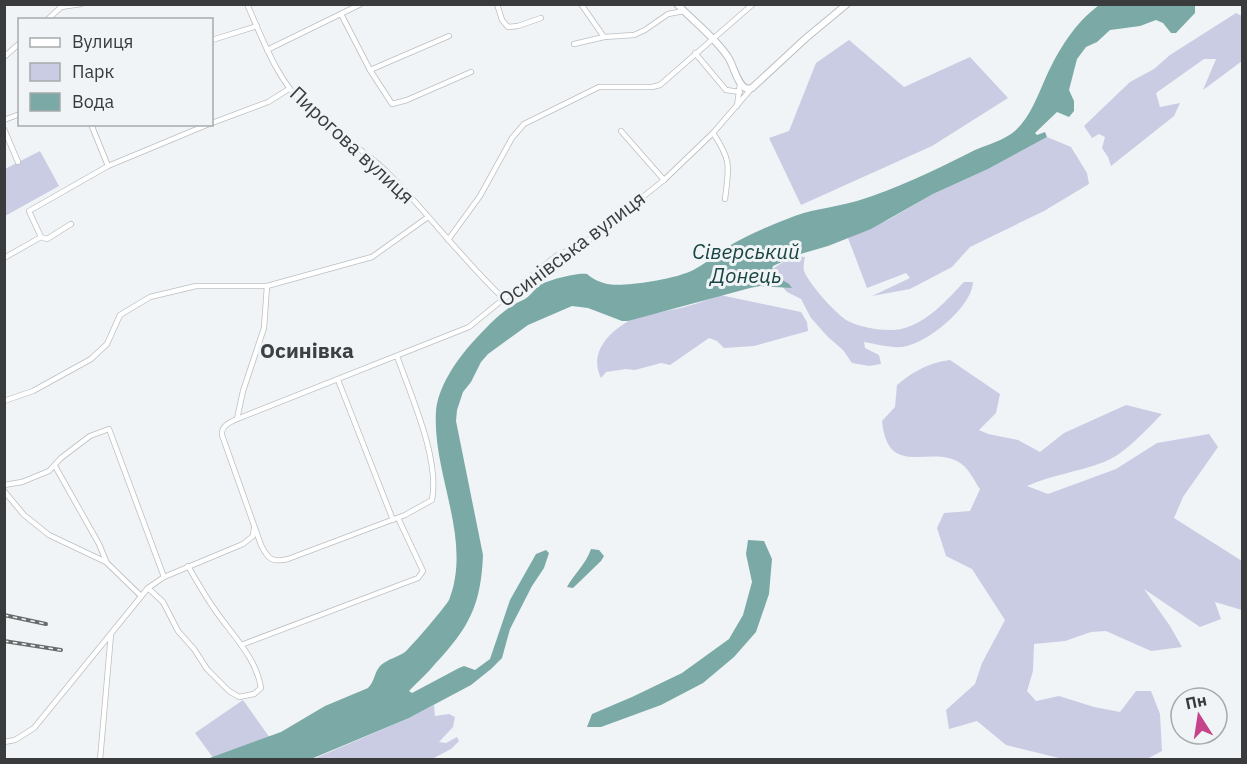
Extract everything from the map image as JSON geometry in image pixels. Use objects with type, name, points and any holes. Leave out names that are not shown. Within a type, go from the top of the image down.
[{"type":"main road","points":[[677,4],[713,38],[733,66],[744,89],[752,88]]},
{"type":"main road","name":"Осинівська вулиця","points":[[752,88],[806,38],[848,4]]},
{"type":"street","points":[[49,18],[62,6],[81,4]]},
{"type":"street","name":"Пирогова вулиця","points":[[247,4],[267,50],[289,89],[319,119],[368,154],[389,174],[503,298]]},
{"type":"street","points":[[267,50],[361,4]]},
{"type":"street","points":[[497,4],[502,20],[508,27],[541,18]]},
{"type":"street","points":[[581,4],[604,37]]},
{"type":"street","points":[[448,240],[480,196],[512,138],[524,124],[599,87],[660,85],[753,4]]},
{"type":"street","points":[[574,44],[604,37],[634,35],[668,14],[684,11]]},
{"type":"street","points":[[341,14],[370,70],[388,100],[395,105],[471,72]]},
{"type":"street","points":[[213,40],[257,26]]},
{"type":"street","points":[[370,70],[449,36]]},
{"type":"street","points":[[4,57],[18,45]]},
{"type":"street","points":[[695,54],[726,90],[740,93]]},
{"type":"street","points":[[736,108],[740,84]]},
{"type":"street","name":"Осинівська вулиця","points":[[254,527],[222,435],[223,428],[237,419],[469,327],[556,256],[585,243],[664,180],[713,133],[752,88]]},
{"type":"street","points":[[213,123],[268,102],[289,89]]},
{"type":"street","points":[[92,126],[108,166]]},
{"type":"street","points":[[71,224],[47,239],[41,237],[29,211],[108,166],[205,126]]},
{"type":"street","points":[[4,129],[18,162]]},
{"type":"street","name":"Осинівська вулиця","points":[[621,131],[664,180]]},
{"type":"street","points":[[713,133],[729,163],[725,199]]},
{"type":"street","points":[[4,401],[33,391],[91,359],[107,344],[120,315],[150,297],[196,286],[267,286],[372,257],[428,217]]},
{"type":"street","points":[[4,258],[41,237]]},
{"type":"street","points":[[237,419],[243,391],[264,328],[267,286]]},
{"type":"street","points":[[254,527],[270,560],[281,561],[396,519],[432,500],[435,486],[429,450],[397,356]]},
{"type":"street","points":[[241,645],[418,578],[423,572],[396,519],[338,380]]},
{"type":"street","points":[[4,485],[22,482],[49,471],[61,458],[90,435],[111,430],[164,577]]},
{"type":"street","points":[[55,466],[99,544],[106,562]]},
{"type":"street","points":[[4,491],[24,515],[49,535],[106,562],[140,595]]},
{"type":"street","points":[[4,741],[15,740],[34,728],[148,588],[164,577],[249,540],[253,536],[254,527]]},
{"type":"street","points":[[249,540],[261,545]]},
{"type":"street","points":[[148,588],[163,602],[178,631],[207,669],[230,692],[239,697],[254,694],[261,688],[260,680],[241,645],[213,608],[188,566]]},
{"type":"street","points":[[100,759],[111,633]]},
{"type":"green space","points":[[1236,13],[1242,16],[1242,61],[1203,90],[1216,59],[1204,59],[1156,93],[1160,107],[1180,103],[1174,116],[1111,166],[1102,148],[1105,137],[1099,134],[1092,138],[1084,126],[1130,82],[1154,69],[1170,55]]},
{"type":"green space","points":[[849,40],[904,87],[970,57],[1008,98],[932,146],[801,205],[769,138],[789,131],[816,63]]},
{"type":"green space","points":[[1047,137],[1071,147],[1087,173],[1089,184],[1044,211],[970,247],[952,267],[910,289],[872,296],[910,278],[906,273],[867,288],[848,238],[888,220],[933,194],[988,169]]},
{"type":"green space","points":[[40,151],[59,186],[5,216],[5,169]]},
{"type":"green space","points":[[792,256],[805,257],[804,271],[807,277],[838,314],[850,322],[875,329],[895,330],[919,322],[936,310],[964,282],[973,282],[971,292],[957,313],[924,339],[902,347],[864,342],[865,348],[879,355],[881,364],[869,366],[852,363],[843,350],[811,318],[801,299],[787,292],[772,275],[771,270]]},
{"type":"green space","points":[[720,295],[801,312],[807,322],[808,331],[754,346],[724,348],[717,341],[709,338],[670,365],[661,363],[635,370],[606,372],[601,378],[597,361],[602,346],[613,332],[627,322],[648,314],[684,307]]},
{"type":"green space","points":[[950,360],[1000,394],[996,413],[979,430],[1018,440],[1040,452],[1064,433],[1126,405],[1162,414],[1135,441],[1112,458],[1027,486],[1048,494],[1116,469],[1157,443],[1209,434],[1218,447],[1183,497],[1174,518],[1242,561],[1242,610],[1215,602],[1221,619],[1200,627],[1144,589],[1182,647],[1151,651],[1106,631],[1091,632],[1065,641],[1034,644],[1033,671],[1027,691],[1036,701],[1059,696],[1120,712],[1136,691],[1151,691],[1160,714],[1162,751],[1147,759],[1063,759],[1006,745],[977,721],[949,729],[946,710],[975,684],[982,663],[1005,620],[972,569],[946,556],[937,528],[944,513],[970,511],[980,489],[966,468],[952,459],[903,456],[893,451],[886,440],[882,421],[895,407],[897,385],[922,368]]},
{"type":"green space","points":[[243,700],[285,759],[214,759],[195,733]]},
{"type":"green space","points":[[434,705],[435,716],[449,714],[455,717],[453,727],[439,742],[446,743],[457,737],[459,741],[451,749],[432,759],[311,760],[409,718]]},
{"type":"water","name":"Сіверський Донець","points":[[1099,5],[1195,5],[1195,13],[1176,33],[1171,33],[1163,23],[1156,20],[1140,26],[1110,30],[1097,42],[1086,47],[1077,59],[1069,90],[1074,101],[1074,111],[1069,117],[1057,112],[1035,133],[1037,135],[1045,132],[1047,137],[988,169],[933,194],[871,229],[797,255],[773,266],[771,273],[792,288],[760,286],[750,288],[628,321],[622,321],[588,308],[572,306],[528,325],[488,354],[463,392],[456,421],[483,555],[476,602],[457,639],[409,691],[412,693],[464,666],[475,670],[490,659],[510,600],[536,554],[546,550],[549,553],[544,568],[510,629],[502,658],[471,685],[409,718],[311,759],[207,759],[281,732],[325,706],[368,688],[381,665],[405,652],[449,600],[455,577],[457,554],[436,435],[437,402],[459,358],[502,313],[526,298],[540,285],[570,275],[587,274],[604,283],[623,285],[656,281],[690,272],[736,242],[765,228],[804,213],[857,201],[886,191],[1006,137],[1017,129],[1028,116],[1051,67],[1068,38],[1082,20]]},
{"type":"water","points":[[748,540],[764,541],[772,559],[769,594],[756,632],[734,657],[703,683],[661,705],[601,727],[587,727],[592,714],[682,673],[729,639],[743,615],[752,582],[746,554]]},
{"type":"water","points":[[591,549],[599,550],[604,556],[601,561],[573,588],[567,587],[586,559]]},
{"type":"railway","points":[[4,615],[46,624]]},
{"type":"railway","points":[[4,641],[61,650]]},
{"type":"district","name":"Осинівка","points":[[307,351]]}]
